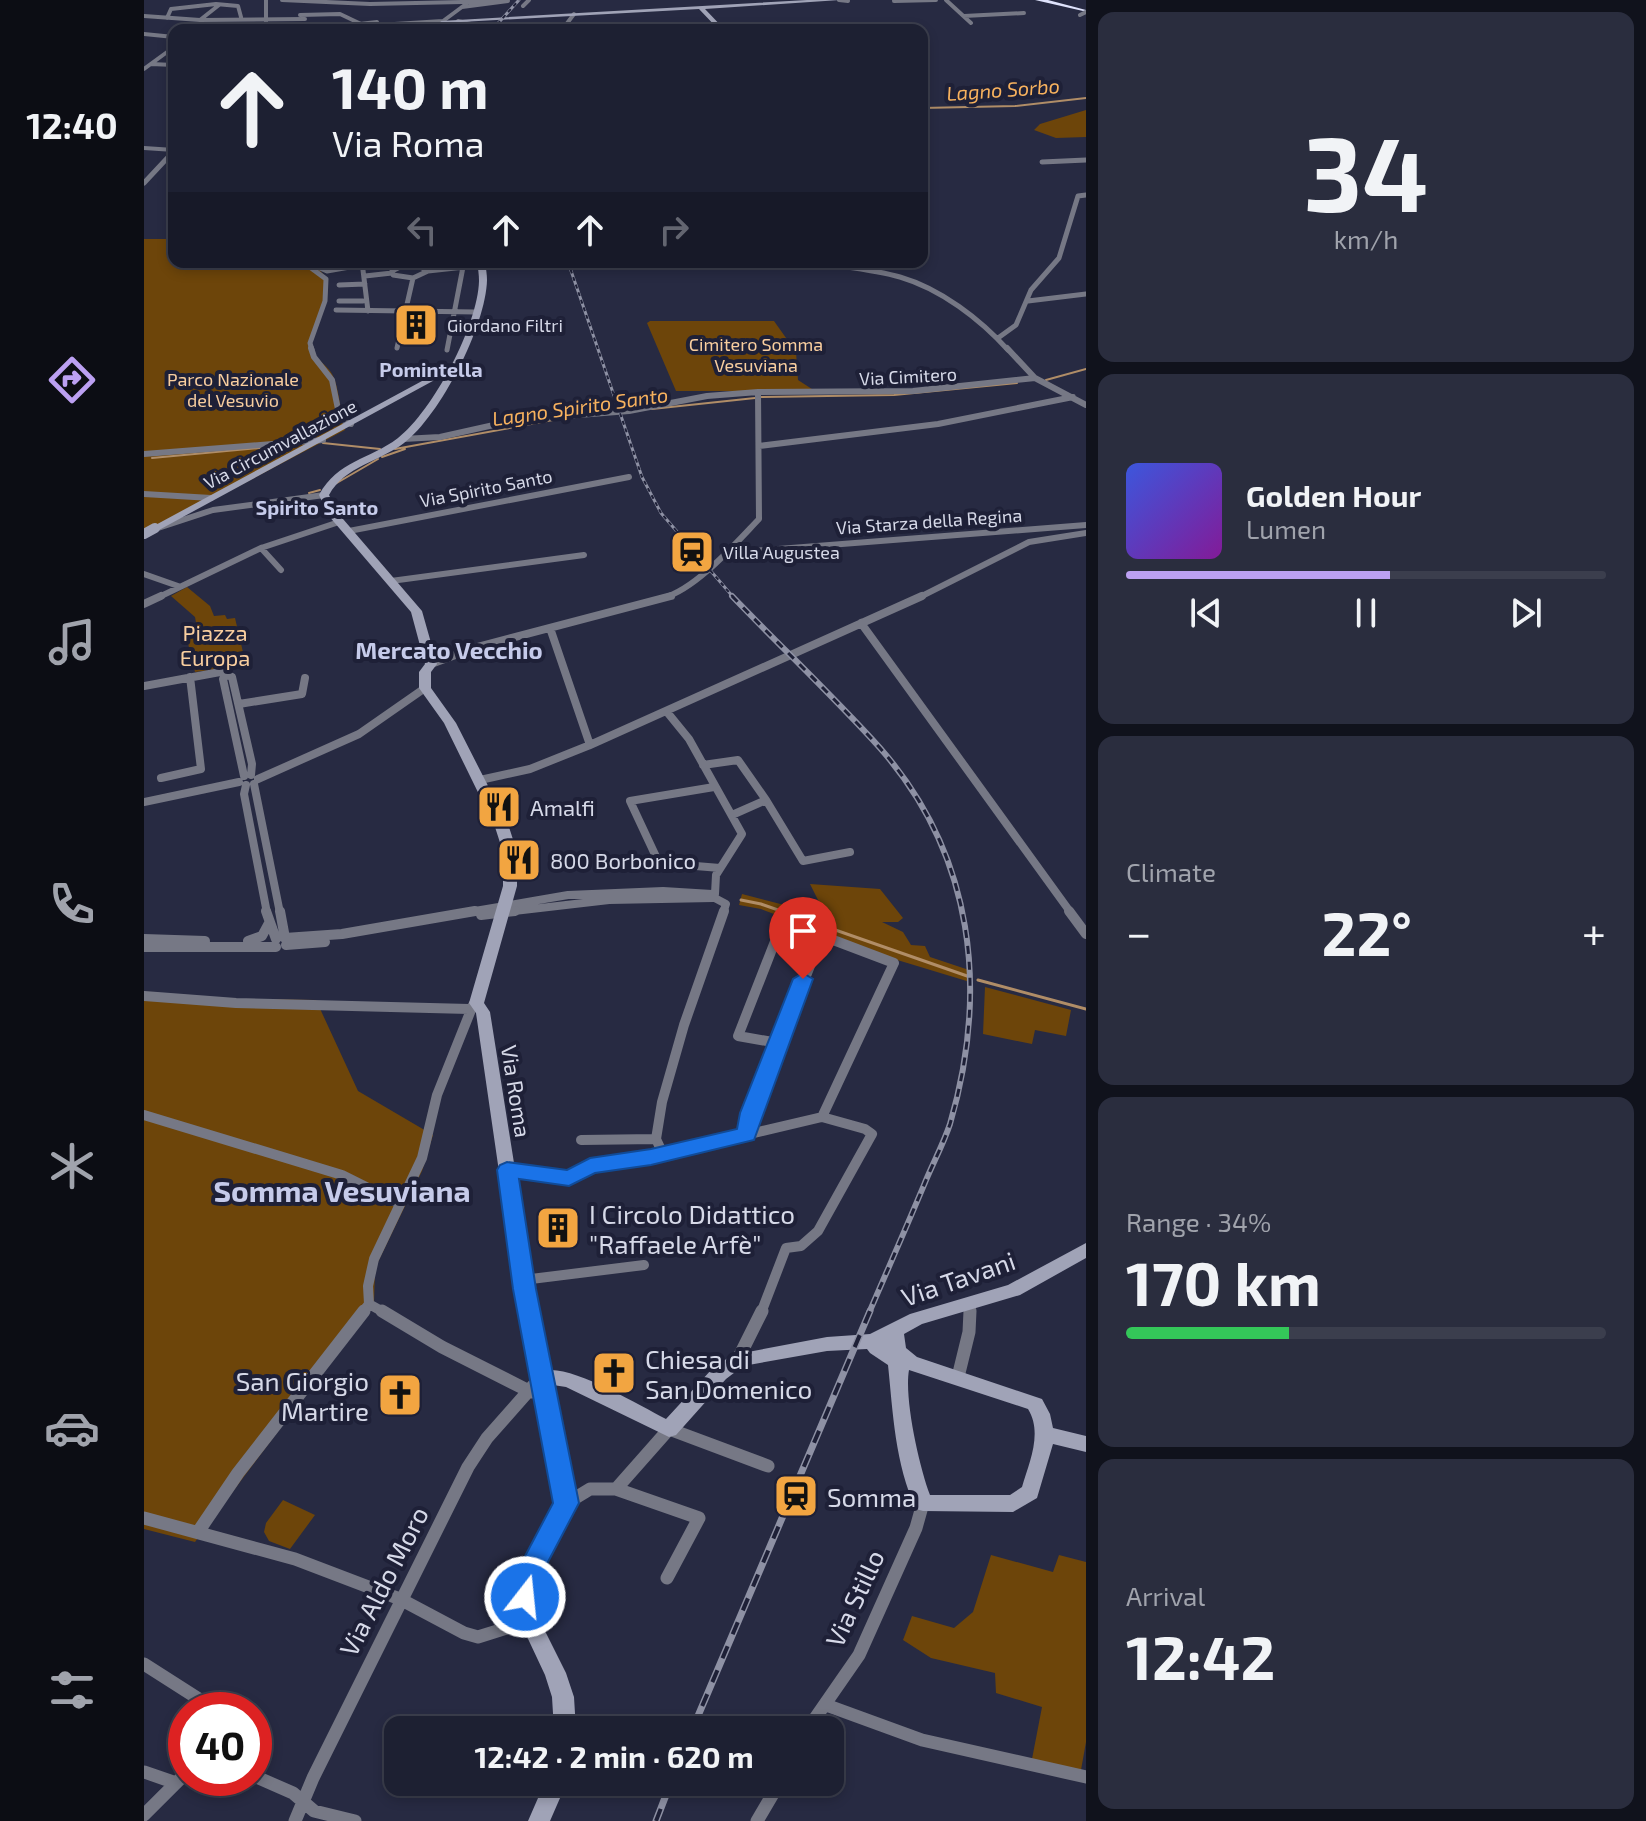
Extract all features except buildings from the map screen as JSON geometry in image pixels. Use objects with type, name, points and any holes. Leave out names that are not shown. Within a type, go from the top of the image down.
[{"type":"highway","points":[[1038,0],[1059,1],[1084,13]]},
{"type":"street","points":[[198,24],[226,0]]},
{"type":"street","points":[[266,0],[267,24]]},
{"type":"street","points":[[282,0],[508,1],[462,7]]},
{"type":"street","points":[[523,6],[529,0]]},
{"type":"street","points":[[894,1],[936,0]]},
{"type":"street","points":[[946,0],[971,23]]},
{"type":"street","points":[[439,24],[470,1]]},
{"type":"street","points":[[404,24],[791,1],[848,1]]},
{"type":"street","points":[[378,24],[375,12],[381,2]]},
{"type":"street","points":[[156,11],[221,4],[238,6],[241,17]]},
{"type":"street","points":[[307,16],[311,6]]},
{"type":"street","points":[[701,6],[717,24]]},
{"type":"street","points":[[167,18],[171,10]]},
{"type":"street","points":[[964,16],[1024,13]]},
{"type":"street","points":[[144,16],[200,20],[241,17],[287,19],[341,14],[354,17],[361,24]]},
{"type":"street","points":[[566,24],[574,14]]},
{"type":"street","points":[[458,21],[472,24]]},
{"type":"street","points":[[144,34],[168,36]]},
{"type":"street","points":[[144,69],[168,51]]},
{"type":"street","points":[[156,59],[168,61]]},
{"type":"street","points":[[151,64],[168,63]]},
{"type":"street","points":[[144,148],[168,150]]},
{"type":"street","points":[[144,183],[168,157]]},
{"type":"street","points":[[1042,162],[1086,160]]},
{"type":"street","points":[[998,338],[1016,325],[1031,290],[1059,258],[1078,196],[1086,195]]},
{"type":"street","points":[[311,268],[326,279],[325,301],[314,327],[312,353],[329,372],[340,419],[351,424]]},
{"type":"street","points":[[320,268],[327,271],[342,268]]},
{"type":"street","points":[[362,268],[365,280],[363,301],[368,311]]},
{"type":"street","points":[[339,285],[392,273],[397,268]]},
{"type":"street","points":[[422,268],[428,271]]},
{"type":"street","points":[[392,273],[401,278],[413,278],[428,271],[454,268]]},
{"type":"street","points":[[447,350],[463,268]]},
{"type":"street","points":[[324,495],[335,477],[403,439],[419,423],[442,378],[465,349],[483,280],[482,268]]},
{"type":"street","points":[[850,268],[905,278],[971,313],[1035,378],[1086,405]]},
{"type":"street","points":[[397,348],[413,278]]},
{"type":"street","points":[[1028,301],[1086,294]]},
{"type":"street","points":[[339,301],[363,301]]},
{"type":"street","points":[[336,310],[476,312]]},
{"type":"street","name":"Via Circumvallazione","points":[[148,531],[442,378]]},
{"type":"street","name":"Via Cimitero","points":[[403,439],[440,437],[516,420],[629,411],[707,396],[758,392],[913,391],[1035,378]]},
{"type":"street","points":[[198,1532],[240,1468],[298,1399],[369,1304],[368,1286],[374,1259],[422,1158],[437,1095],[472,1006],[504,908],[511,872],[510,852],[480,780],[450,723],[425,688],[425,672],[431,664],[477,647],[674,595],[727,553],[759,519],[758,392]]},
{"type":"street","points":[[759,446],[938,424],[1073,397]]},
{"type":"street","points":[[144,454],[202,452],[291,440],[323,440]]},
{"type":"street","name":"Via Spirito Santo","points":[[349,531],[629,477]]},
{"type":"street","points":[[144,494],[211,498]]},
{"type":"street","points":[[324,495],[339,522],[416,611],[431,664]]},
{"type":"street","points":[[148,531],[213,510],[324,495]]},
{"type":"street","points":[[144,604],[261,548],[339,522]]},
{"type":"street","name":"Via Starza della Regina","points":[[727,553],[1086,525]]},
{"type":"street","name":"Via Starza della Regina","points":[[480,780],[530,769],[667,712],[933,591],[1029,542],[1086,533]]},
{"type":"street","points":[[261,548],[281,570]]},
{"type":"street","points":[[391,581],[584,555]]},
{"type":"street","points":[[144,574],[178,586]]},
{"type":"street","points":[[861,623],[1086,934]]},
{"type":"street","points":[[550,628],[590,745]]},
{"type":"street","points":[[144,686],[220,672],[232,677],[252,764],[244,794],[269,923],[279,942]]},
{"type":"street","points":[[226,675],[223,679],[248,780],[279,942]]},
{"type":"street","points":[[161,778],[201,769],[190,677]]},
{"type":"street","points":[[239,704],[302,694],[305,678]]},
{"type":"street","points":[[144,787],[146,802],[248,780],[359,734],[425,688]]},
{"type":"street","points":[[667,712],[689,739],[742,834],[716,875],[714,896]]},
{"type":"street","points":[[703,765],[738,760],[803,861],[850,852]]},
{"type":"street","points":[[714,787],[630,801],[659,863],[720,868]]},
{"type":"street","points":[[732,815],[766,800]]},
{"type":"street","points":[[144,947],[279,942],[504,908],[714,896],[726,904],[684,1025],[662,1102],[656,1139],[663,1154]]},
{"type":"street","points":[[144,939],[313,944],[504,908]]},
{"type":"street","points":[[778,1043],[738,1036],[783,921],[894,963],[822,1117]]},
{"type":"street","points":[[248,941],[262,936],[269,923]]},
{"type":"street","points":[[746,1135],[751,1113],[822,936]]},
{"type":"street","points":[[144,996],[236,1003],[472,1006]]},
{"type":"street","name":"Via Roma","points":[[472,1006],[483,1012],[536,1385],[566,1503]]},
{"type":"street","points":[[144,1115],[342,1175],[400,1204]]},
{"type":"street","points":[[507,1170],[569,1178],[590,1166],[663,1154],[822,1117],[865,1129],[872,1134],[818,1231],[801,1246],[786,1248],[753,1334],[738,1360],[719,1374],[616,1489]]},
{"type":"street","points":[[581,1140],[656,1139]]},
{"type":"street","name":"Via Tavani","points":[[738,1360],[881,1336],[916,1319],[1014,1290],[1086,1250]]},
{"type":"street","points":[[523,1280],[644,1265]]},
{"type":"street","points":[[958,1377],[969,1332],[971,1303]]},
{"type":"street","points":[[369,1304],[442,1347],[536,1385],[559,1377],[573,1382],[669,1429],[768,1466]]},
{"type":"street","points":[[881,1336],[876,1348],[905,1365],[958,1377],[1035,1404],[1042,1416],[1045,1434],[1030,1492],[1013,1504],[923,1503],[912,1474],[903,1424],[905,1365]]},
{"type":"street","name":"Via Aldo Moro","points":[[295,1821],[400,1599],[468,1467],[487,1438],[536,1385]]},
{"type":"street","points":[[1045,1434],[1086,1444]]},
{"type":"street","points":[[564,1716],[563,1697],[555,1673],[524,1609],[529,1577],[566,1503],[589,1487],[603,1485],[699,1518],[667,1578]]},
{"type":"street","name":"Via Stillo","points":[[818,1716],[859,1655],[916,1528],[923,1503]]},
{"type":"street","points":[[144,1518],[295,1559],[400,1599],[464,1633],[478,1637],[529,1621]]},
{"type":"street","points":[[144,1664],[188,1692]]},
{"type":"street","points":[[826,1705],[922,1740],[1086,1777]]},
{"type":"street","points":[[144,1772],[168,1776]]},
{"type":"street","points":[[272,1784],[293,1793],[314,1811],[355,1821]]},
{"type":"street","points":[[144,1815],[168,1791]]},
{"type":"street","points":[[539,1821],[550,1796]]},
{"type":"street","points":[[757,1821],[772,1796]]},
{"type":"green space","points":[[1086,110],[1086,137],[1056,138],[1034,130],[1040,124]]},
{"type":"green space","name":"Parco Nazionale del Vesuvio","points":[[144,239],[168,239],[168,268],[315,268],[320,271],[327,280],[328,291],[315,326],[313,350],[334,379],[345,430],[144,536]]},
{"type":"green space","name":"Cimitero Somma Vesuviana","points":[[774,321],[796,352],[798,380],[815,391],[676,391],[647,323]]},
{"type":"green space","name":"Piazza Europa","points":[[187,587],[210,606],[214,616],[235,618],[246,665],[195,672],[185,631],[197,629],[195,617],[171,596]]},
{"type":"green space","points":[[810,884],[880,889],[903,918],[898,922],[882,922],[903,932],[911,945],[925,946],[930,957],[969,970],[970,982],[894,959],[761,909],[739,905],[742,894],[792,907],[820,904]]},
{"type":"green space","points":[[985,987],[1071,1010],[1066,1036],[1035,1030],[1032,1044],[983,1034]]},
{"type":"green space","points":[[144,992],[178,998],[316,1000],[358,1091],[433,1135],[422,1171],[375,1268],[374,1303],[195,1542],[144,1529]]},
{"type":"green space","points":[[283,1500],[315,1515],[290,1549],[269,1541],[264,1532],[266,1523]]},
{"type":"green space","points":[[991,1555],[1053,1572],[1059,1555],[1086,1562],[1086,1742],[1081,1770],[1032,1759],[1042,1707],[996,1693],[995,1673],[931,1658],[903,1640],[912,1616],[954,1628],[973,1612]]},
{"type":"waterway","name":"Lagno Sorbo","points":[[928,108],[1015,106],[1086,98]]},
{"type":"waterway","name":"Lagno Spirito Santo","points":[[1046,380],[1086,369]]},
{"type":"waterway","name":"Lagno Spirito Santo","points":[[761,397],[894,395],[1017,383]]},
{"type":"waterway","name":"Lagno Spirito Santo","points":[[652,409],[755,398]]},
{"type":"waterway","name":"Lagno Spirito Santo","points":[[395,449],[553,420]]},
{"type":"waterway","points":[[323,443],[380,449]]},
{"type":"waterway","points":[[152,458],[260,448]]},
{"type":"waterway","points":[[382,457],[405,449]]},
{"type":"waterway","points":[[335,484],[378,459]]},
{"type":"waterway","points":[[309,493],[320,490]]},
{"type":"waterway","points":[[741,900],[761,904],[970,977]]},
{"type":"waterway","points":[[978,980],[1086,1009]]},
{"type":"railway","points":[[497,24],[519,0]]},
{"type":"railway","points":[[570,268],[642,477],[661,513],[734,598]]},
{"type":"railway","points":[[732,596],[880,748],[912,789],[936,833],[954,879],[965,926],[970,974],[969,1024],[962,1074],[950,1124],[869,1313]]},
{"type":"railway","points":[[698,1716],[870,1311]]},
{"type":"railway","points":[[656,1821],[666,1796]]},
{"type":"place","name":"Giordano Filtri","points":[[416,325]]},
{"type":"place","name":"Villa Augustea","points":[[692,552]]},
{"type":"place","name":"Amalfi","points":[[499,807]]},
{"type":"place","name":"800 Borbonico","points":[[519,860]]},
{"type":"place","name":"I Circolo Didattico \"Raffaele Arfè\"","points":[[558,1228]]},
{"type":"place","name":"Chiesa di San Domenico","points":[[614,1373]]},
{"type":"place","name":"San Giorgio Martire","points":[[400,1395]]},
{"type":"place","name":"Somma","points":[[796,1496]]},
{"type":"district","name":"Pomintella","points":[[431,369]]},
{"type":"district","name":"Spirito Santo","points":[[317,507]]},
{"type":"district","name":"Mercato Vecchio","points":[[449,649]]},
{"type":"district","name":"Somma Vesuviana","points":[[342,1190]]},
{"type":"route","points":[[525,1597],[536,1560],[566,1503],[540,1378],[507,1170],[569,1178],[590,1166],[651,1157],[746,1135],[751,1113],[803,979]]}]
